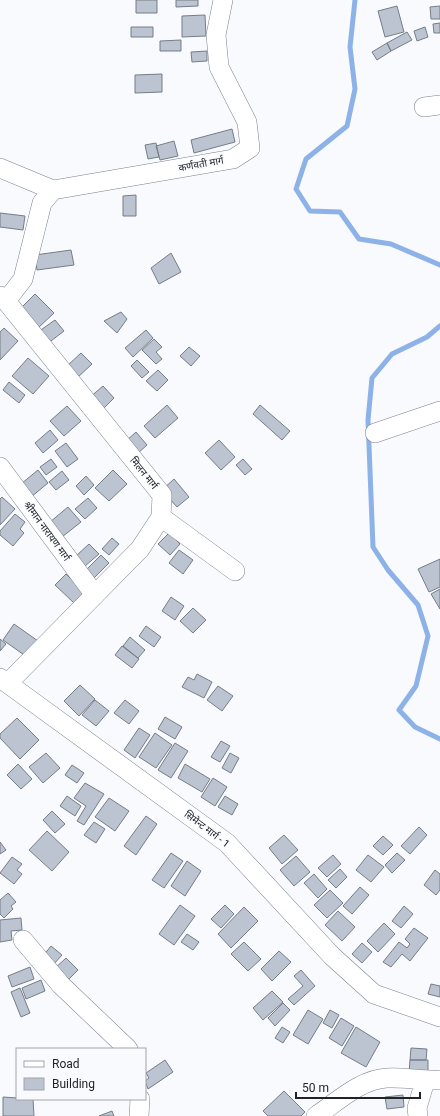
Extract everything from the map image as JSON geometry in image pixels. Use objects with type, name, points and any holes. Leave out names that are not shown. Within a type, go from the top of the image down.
[{"type":"street","name":"कर्णवती मार्ग","points":[[54,190],[233,158],[250,148],[247,122],[219,67],[216,35],[223,0]]},
{"type":"street","points":[[0,168],[54,190],[42,203],[23,279],[3,299]]},
{"type":"street","name":"मिलन मार्ग","points":[[3,299],[162,495],[161,518]]},
{"type":"street","points":[[375,433],[440,412]]},
{"type":"street","name":"श्रीमान नारायण मार्ग","points":[[0,467],[95,595]]},
{"type":"street","points":[[4,680],[95,595],[140,549],[161,518],[236,571]]},
{"type":"street","name":"सिमेन्ट मार्ग - 1","points":[[4,680],[227,843],[332,956],[374,994],[440,1017]]},
{"type":"street","points":[[23,940],[61,985],[127,1048]]},
{"type":"street","points":[[316,1116],[367,1082],[386,1078],[432,1080],[417,1108],[418,1116]]},
{"type":"street","points":[[139,1116],[140,1100]]},
{"type":"building","points":[[136,0],[157,0],[157,13],[136,13]]},
{"type":"building","points":[[176,0],[198,0],[198,6],[176,7]]},
{"type":"building","points":[[397,6],[404,32],[385,37],[378,11]]},
{"type":"building","points":[[440,6],[440,19],[431,19],[430,7]]},
{"type":"building","points":[[205,15],[206,36],[182,37],[182,16]]},
{"type":"building","points":[[440,23],[440,33],[434,33],[433,24]]},
{"type":"building","points":[[131,27],[153,27],[153,37],[131,37]]},
{"type":"building","points":[[425,27],[428,37],[417,41],[414,31]]},
{"type":"building","points":[[407,32],[412,40],[391,51],[387,43]]},
{"type":"building","points":[[181,40],[181,51],[160,51],[160,41]]},
{"type":"building","points":[[387,43],[391,51],[377,60],[372,52]]},
{"type":"building","points":[[207,51],[207,61],[192,62],[191,52]]},
{"type":"building","points":[[162,74],[162,92],[135,93],[135,75]]},
{"type":"building","points":[[232,129],[235,142],[194,153],[191,140]]},
{"type":"building","points":[[174,141],[178,156],[160,160],[156,146]]},
{"type":"building","points":[[156,143],[159,157],[148,159],[145,145]]},
{"type":"building","points":[[136,195],[136,216],[123,216],[123,196]]},
{"type":"building","points":[[0,213],[25,216],[23,230],[0,227]]},
{"type":"building","points":[[71,250],[74,265],[37,270],[35,255]]},
{"type":"building","points":[[171,253],[181,272],[159,284],[151,268]]},
{"type":"building","points":[[35,294],[54,313],[38,328],[20,309]]},
{"type":"building","points":[[121,312],[127,319],[117,333],[104,321]]},
{"type":"building","points":[[55,320],[64,331],[47,344],[38,332]]},
{"type":"building","points":[[4,328],[18,341],[0,360],[0,332]]},
{"type":"building","points":[[146,330],[153,338],[133,357],[125,348]]},
{"type":"building","points":[[154,339],[162,347],[156,352],[162,359],[156,364],[142,350]]},
{"type":"building","points":[[189,347],[200,356],[191,366],[180,356]]},
{"type":"building","points":[[81,353],[92,364],[77,378],[66,367]]},
{"type":"building","points":[[28,358],[49,376],[33,394],[12,376]]},
{"type":"building","points":[[137,360],[149,372],[142,378],[131,366]]},
{"type":"building","points":[[158,370],[168,380],[157,391],[146,381]]},
{"type":"building","points":[[9,382],[25,395],[19,403],[3,390]]},
{"type":"building","points":[[103,386],[114,398],[101,411],[89,398]]},
{"type":"building","points":[[167,405],[178,418],[155,438],[144,426]]},
{"type":"building","points":[[260,405],[290,431],[282,440],[253,414]]},
{"type":"building","points":[[67,406],[81,421],[64,436],[50,421]]},
{"type":"building","points":[[50,430],[58,440],[43,453],[35,443]]},
{"type":"building","points":[[136,432],[147,445],[137,454],[126,441]]},
{"type":"building","points":[[219,440],[235,457],[221,470],[205,453]]},
{"type":"building","points":[[66,443],[78,459],[67,467],[55,451]]},
{"type":"building","points":[[51,459],[57,467],[46,475],[40,467]]},
{"type":"building","points":[[243,459],[252,469],[245,475],[236,465]]},
{"type":"building","points":[[38,470],[48,483],[31,497],[21,484]]},
{"type":"building","points":[[113,470],[127,484],[109,501],[95,488]]},
{"type":"building","points":[[62,471],[69,480],[56,490],[49,482]]},
{"type":"building","points":[[86,476],[94,485],[84,495],[76,486]]},
{"type":"building","points":[[174,479],[189,497],[177,507],[162,490]]},
{"type":"building","points":[[2,497],[15,509],[0,525],[0,499]]},
{"type":"building","points":[[88,498],[97,508],[85,519],[75,509]]},
{"type":"building","points":[[68,507],[81,522],[62,537],[50,522]]},
{"type":"building","points":[[15,514],[25,522],[20,529],[24,533],[13,546],[0,535],[0,531]]},
{"type":"building","points":[[169,533],[180,544],[170,555],[158,544]]},
{"type":"building","points":[[112,538],[119,544],[109,555],[102,549]]},
{"type":"building","points":[[89,544],[99,554],[85,566],[76,556]]},
{"type":"building","points":[[179,550],[193,560],[183,574],[169,563]]},
{"type":"building","points":[[101,555],[109,563],[93,579],[85,571]]},
{"type":"building","points":[[440,559],[440,587],[429,592],[418,569]]},
{"type":"building","points":[[66,574],[84,592],[74,603],[55,585]]},
{"type":"building","points":[[440,589],[440,609],[431,594]]},
{"type":"building","points":[[171,597],[184,606],[175,620],[162,611]]},
{"type":"building","points":[[193,608],[206,620],[193,633],[180,621]]},
{"type":"building","points":[[14,624],[38,641],[27,657],[3,640]]},
{"type":"building","points":[[146,626],[161,637],[154,647],[139,636]]},
{"type":"building","points":[[130,637],[145,650],[138,658],[123,646]]},
{"type":"building","points":[[0,639],[6,644],[0,651]]},
{"type":"building","points":[[122,646],[139,659],[132,668],[115,655]]},
{"type":"building","points":[[197,674],[212,682],[204,698],[182,687],[188,677],[194,680]]},
{"type":"building","points":[[80,685],[95,699],[79,716],[64,701]]},
{"type":"building","points":[[218,686],[233,696],[222,711],[207,700]]},
{"type":"building","points":[[95,700],[109,711],[96,726],[82,715]]},
{"type":"building","points":[[125,700],[139,711],[129,724],[114,713]]},
{"type":"building","points":[[165,717],[182,727],[175,739],[158,729]]},
{"type":"building","points":[[17,718],[39,740],[20,759],[0,738],[0,734]]},
{"type":"building","points":[[139,728],[150,735],[135,758],[124,750]]},
{"type":"building","points":[[155,733],[172,745],[156,768],[139,757]]},
{"type":"building","points":[[221,741],[230,746],[220,762],[211,757]]},
{"type":"building","points":[[175,743],[188,751],[171,778],[158,770]]},
{"type":"building","points":[[46,753],[60,768],[43,783],[29,767]]},
{"type":"building","points":[[230,753],[239,758],[231,773],[222,768]]},
{"type":"building","points":[[18,764],[32,779],[21,789],[7,775]]},
{"type":"building","points":[[185,764],[210,779],[202,792],[178,778]]},
{"type":"building","points":[[72,765],[84,773],[77,783],[65,775]]},
{"type":"building","points":[[213,778],[227,787],[215,806],[201,797]]},
{"type":"building","points":[[85,783],[104,794],[84,825],[77,821],[86,806],[74,798]]},
{"type":"building","points":[[67,796],[81,806],[75,816],[60,806]]},
{"type":"building","points":[[225,796],[238,804],[232,815],[218,807]]},
{"type":"building","points":[[109,798],[129,811],[115,831],[95,817]]},
{"type":"building","points":[[52,811],[65,824],[55,833],[43,820]]},
{"type":"building","points":[[146,816],[157,824],[136,855],[124,846]]},
{"type":"building","points":[[94,822],[105,829],[96,843],[84,835]]},
{"type":"building","points":[[419,827],[427,835],[410,854],[401,846]]},
{"type":"building","points":[[47,831],[69,852],[52,871],[29,850]]},
{"type":"building","points":[[284,835],[298,850],[282,864],[269,848]]},
{"type":"building","points":[[383,836],[393,845],[383,855],[373,846]]},
{"type":"building","points":[[0,842],[6,850],[0,854]]},
{"type":"building","points":[[171,853],[183,861],[164,888],[152,880]]},
{"type":"building","points":[[397,853],[405,860],[392,873],[385,865]]},
{"type":"building","points":[[333,855],[341,864],[327,877],[318,868]]},
{"type":"building","points":[[368,855],[384,867],[371,882],[356,870]]},
{"type":"building","points":[[296,856],[310,872],[294,886],[280,870]]},
{"type":"building","points":[[12,857],[22,864],[17,870],[22,874],[14,884],[0,873]]},
{"type":"building","points":[[187,861],[201,871],[185,896],[171,886]]},
{"type":"building","points":[[340,869],[347,877],[336,888],[328,880]]},
{"type":"building","points":[[435,870],[440,874],[440,890],[436,895],[424,885]]},
{"type":"building","points":[[314,874],[327,889],[318,898],[304,883]]},
{"type":"building","points":[[360,887],[369,895],[352,914],[343,906]]},
{"type":"building","points":[[330,890],[343,903],[327,918],[314,905]]},
{"type":"building","points":[[8,893],[16,902],[11,906],[13,909],[4,918],[0,914],[0,900]]},
{"type":"building","points":[[180,905],[195,916],[174,945],[159,934]]},
{"type":"building","points":[[225,905],[234,914],[221,928],[211,919]]},
{"type":"building","points":[[404,906],[413,914],[401,928],[392,921]]},
{"type":"building","points":[[244,907],[258,921],[231,948],[218,934]]},
{"type":"building","points":[[338,911],[355,927],[342,941],[325,925]]},
{"type":"building","points":[[21,918],[22,930],[11,931],[12,940],[0,942],[0,920]]},
{"type":"building","points":[[384,923],[395,934],[378,952],[367,941]]},
{"type":"building","points":[[414,928],[428,938],[410,961],[402,954],[391,967],[383,962],[399,942],[407,948],[410,944],[405,939]]},
{"type":"building","points":[[187,934],[199,942],[193,950],[181,942]]},
{"type":"building","points":[[244,942],[261,959],[248,971],[231,954]]},
{"type":"building","points":[[362,943],[372,952],[362,963],[352,954]]},
{"type":"building","points":[[51,946],[62,955],[53,965],[43,956]]},
{"type":"building","points":[[279,951],[291,962],[272,981],[261,969]]},
{"type":"building","points":[[66,958],[78,970],[66,982],[54,969]]},
{"type":"building","points":[[30,967],[34,979],[12,987],[8,976]]},
{"type":"building","points":[[301,970],[315,986],[294,1005],[288,999],[303,986],[294,976]]},
{"type":"building","points":[[41,980],[45,991],[26,999],[22,988]]},
{"type":"building","points":[[431,984],[440,986],[440,997],[428,994]]},
{"type":"building","points":[[20,988],[30,1013],[21,1017],[11,992]]},
{"type":"building","points":[[272,991],[283,1002],[263,1020],[253,1008]]},
{"type":"building","points":[[283,1003],[290,1010],[275,1026],[268,1018]]},
{"type":"building","points":[[308,1010],[323,1019],[308,1044],[293,1035]]},
{"type":"building","points":[[330,1010],[339,1015],[332,1028],[323,1023]]},
{"type":"building","points":[[341,1018],[354,1026],[342,1046],[329,1038]]},
{"type":"building","points":[[282,1027],[290,1032],[283,1043],[275,1038]]},
{"type":"building","points":[[356,1027],[380,1042],[366,1067],[341,1053]]},
{"type":"building","points":[[411,1048],[427,1049],[426,1060],[410,1060]]},
{"type":"building","points":[[165,1060],[173,1072],[148,1089],[146,1080],[149,1078],[146,1073]]},
{"type":"building","points":[[410,1060],[428,1060],[428,1073],[409,1073]]},
{"type":"building","points":[[284,1091],[305,1112],[301,1116],[268,1116],[263,1111]]},
{"type":"building","points":[[403,1095],[404,1107],[387,1109],[385,1097]]},
{"type":"building","points":[[3,1097],[16,1098],[16,1100],[33,1100],[34,1116],[3,1116]]},
{"type":"building","points":[[112,1111],[114,1116],[99,1116]]},
{"type":"waterway","points":[[355,0],[350,47],[355,89],[347,126],[306,159],[296,189],[310,211],[340,212],[359,239],[391,244],[440,265]]},
{"type":"waterway","points":[[440,326],[427,337],[392,354],[372,378],[368,420],[373,547],[388,570],[418,605],[428,636],[416,686],[399,710],[415,727],[440,739]]}]
